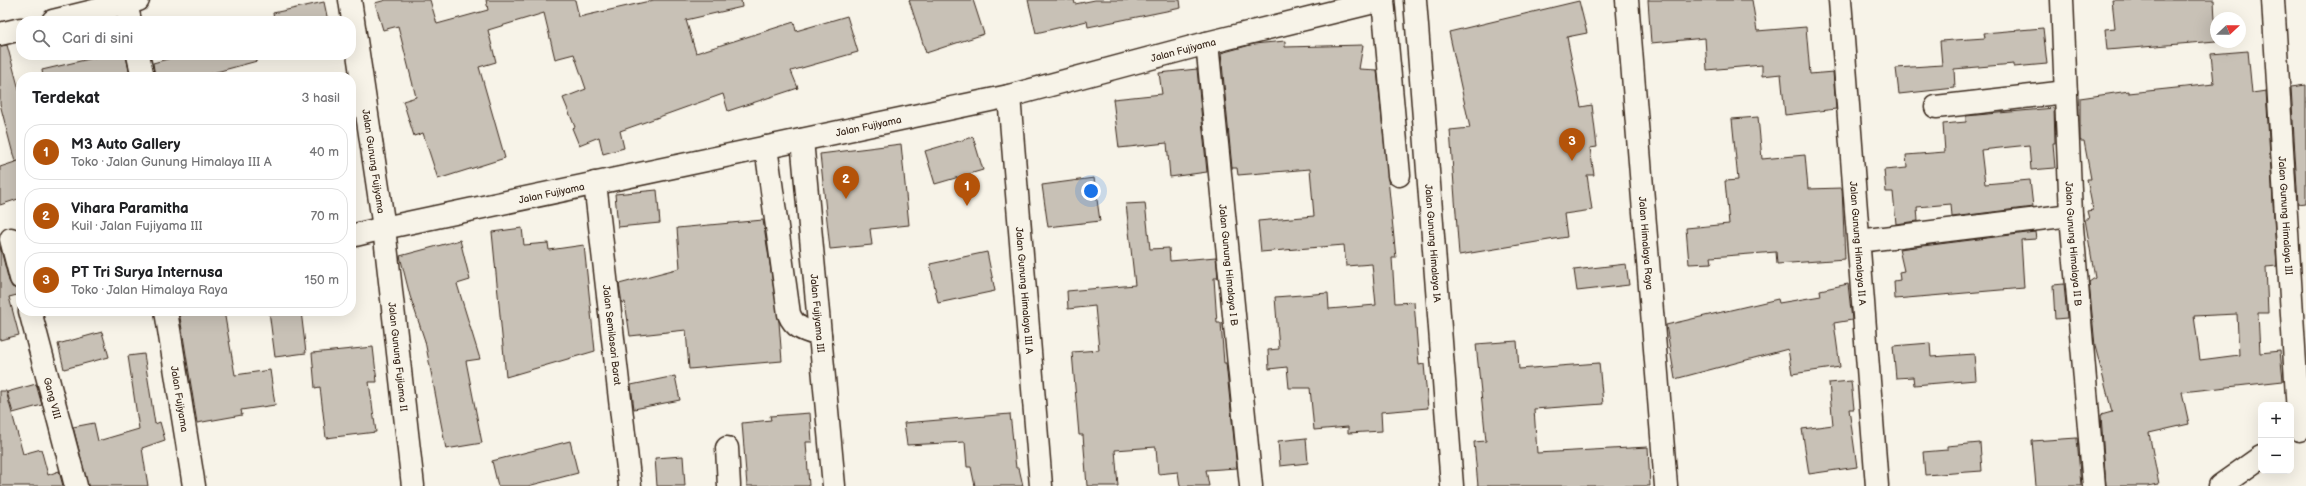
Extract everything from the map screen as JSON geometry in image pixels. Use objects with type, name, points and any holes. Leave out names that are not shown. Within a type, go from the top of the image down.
[{"type":"main road","name":"Jalan Gunung Fujiyama","points":[[350,0],[352,16]]},
{"type":"main road","name":"Jalan Fujiyama","points":[[356,235],[1009,96],[1207,43],[1382,0]]},
{"type":"main road","points":[[1382,0],[1399,175]]},
{"type":"main road","name":"Jalan Gunung Himalaya IA","points":[[1415,0],[1452,486]]},
{"type":"main road","name":"Jalan Himalaya Raya","points":[[1627,0],[1666,486]]},
{"type":"main road","name":"Jalan Gunung Himalaya II A","points":[[1840,0],[1877,486]]},
{"type":"main road","name":"Jalan Gunung Himalaya II B","points":[[2062,0],[2071,215],[2094,486]]},
{"type":"main road","name":"Jalan Gunung Himalaya III","points":[[2274,0],[2299,430]]},
{"type":"main road","points":[[83,16],[131,8]]},
{"type":"main road","points":[[0,34],[16,30]]},
{"type":"main road","name":"Jalan Gunung Fujiyama","points":[[356,40],[384,228]]},
{"type":"main road","name":"Jalan Gunung Himalaya I B","points":[[1207,43],[1251,486]]},
{"type":"main road","points":[[139,60],[142,72]]},
{"type":"main road","points":[[1936,107],[2066,92]]},
{"type":"main road","name":"Jalan Gunung Himalaya III A","points":[[1009,96],[1041,486]]},
{"type":"main road","name":"Jalan Fujiyama III","points":[[802,140],[834,486]]},
{"type":"main road","points":[[766,147],[788,314],[791,321],[801,330],[820,335]]},
{"type":"main road","name":"Jalan Semilasari Barat","points":[[595,183],[630,486]]},
{"type":"main road","points":[[1859,241],[2071,215]]},
{"type":"main road","name":"Jalan Gunung Fujiama II","points":[[384,228],[413,486]]},
{"type":"main road","points":[[11,239],[16,258]]},
{"type":"main road","name":"Gang VIII","points":[[31,316],[76,486]]},
{"type":"main road","name":"Jalan Fujiyama","points":[[167,316],[194,486]]},
{"type":"main road","points":[[727,448],[729,486]]},
{"type":"main road","points":[[2220,486],[2258,459]]},
{"type":"building","points":[[386,0],[430,0],[437,24],[488,10],[486,0],[575,0],[579,17],[654,0],[741,0],[742,7],[686,20],[696,53],[794,22],[796,31],[847,16],[858,52],[791,71],[798,88],[728,111],[723,94],[620,131],[624,148],[603,154],[599,137],[579,145],[572,128],[575,127],[563,98],[586,89],[574,54],[555,59],[544,13],[488,30],[496,62],[479,67],[505,158],[438,179],[423,133],[414,136],[403,101],[416,97],[398,26],[383,30],[375,3]]},
{"type":"building","points":[[909,0],[973,0],[984,34],[926,53]]},
{"type":"building","points":[[1028,0],[1074,0],[1075,4],[1095,0],[1180,0],[1181,8],[1088,27],[1087,21],[1036,33]]},
{"type":"building","points":[[1648,0],[1752,0],[1757,31],[1806,27],[1810,74],[1833,72],[1836,109],[1785,115],[1781,74],[1762,76],[1762,65],[1707,70],[1705,38],[1651,43]]},
{"type":"building","points":[[2112,0],[2214,0],[2215,12],[2210,12],[2210,41],[2107,50],[2105,29],[2115,28]]},
{"type":"building","points":[[1579,1],[1587,33],[1567,37],[1581,107],[1592,105],[1597,147],[1590,148],[1594,175],[1587,175],[1592,210],[1564,214],[1567,237],[1459,255],[1450,130],[1470,128],[1449,32]]},
{"type":"building","points":[[324,2],[327,16],[273,16],[273,13]]},
{"type":"building","points":[[2043,28],[2047,64],[2014,67],[2014,64],[1954,69],[1955,88],[1899,94],[1896,68],[1942,65],[1940,41],[1985,38],[1984,33]]},
{"type":"building","points":[[1285,41],[1285,47],[1363,45],[1359,69],[1377,70],[1396,258],[1392,258],[1395,303],[1414,302],[1419,365],[1424,364],[1428,408],[1381,412],[1382,431],[1348,433],[1348,427],[1314,430],[1310,388],[1289,388],[1287,367],[1269,369],[1268,350],[1279,349],[1275,297],[1328,293],[1329,309],[1376,305],[1372,264],[1346,266],[1344,245],[1261,252],[1258,221],[1314,216],[1310,169],[1238,175],[1237,168],[1232,168],[1221,53],[1254,44]]},
{"type":"building","points":[[7,45],[16,78],[16,200],[0,205],[0,167],[15,162],[0,104],[0,46]]},
{"type":"building","points":[[2248,51],[2252,93],[2266,91],[2277,266],[2266,267],[2268,313],[2258,313],[2260,353],[2280,351],[2283,381],[2182,392],[2189,424],[2149,433],[2159,484],[2148,486],[2106,486],[2101,415],[2112,412],[2095,346],[2089,282],[2095,278],[2085,219],[2089,219],[2087,211],[2093,210],[2087,179],[2091,179],[2084,141],[2080,141],[2080,98],[2129,91],[2129,93],[2214,84],[2211,54]],"holes":[[[2237,314],[2239,355],[2200,360],[2194,316]]]},
{"type":"building","points":[[85,60],[127,60],[129,72],[42,72],[42,70]]},
{"type":"building","points":[[164,60],[257,61],[216,72],[154,72],[153,63]]},
{"type":"building","points":[[1197,69],[1207,172],[1170,177],[1167,143],[1119,148],[1113,99],[1162,94],[1159,73]]},
{"type":"building","points":[[2306,85],[2306,203],[2298,204],[2291,87]]},
{"type":"building","points":[[2054,108],[2055,143],[2053,143],[2055,168],[2031,170],[2029,145],[1981,150],[1985,184],[2030,180],[2033,207],[1952,217],[1951,204],[1917,207],[1918,221],[1896,224],[1893,192],[1886,192],[1884,170],[1907,168],[1906,155],[1945,152],[1943,124],[1966,122],[1966,116]]},
{"type":"building","points":[[1758,117],[1762,159],[1805,155],[1808,189],[1842,188],[1845,259],[1777,264],[1776,252],[1711,257],[1712,263],[1689,264],[1686,228],[1729,224],[1725,181],[1738,180],[1732,119]]},
{"type":"building","points":[[973,137],[983,170],[935,184],[925,151]]},
{"type":"building","points":[[901,144],[909,225],[870,229],[872,245],[830,249],[820,154]]},
{"type":"building","points":[[1094,178],[1100,221],[1048,227],[1042,185]]},
{"type":"building","points":[[657,190],[660,223],[618,227],[615,194]]},
{"type":"building","points":[[1145,203],[1150,249],[1169,248],[1170,261],[1216,257],[1218,278],[1214,278],[1217,323],[1221,323],[1224,363],[1226,363],[1237,468],[1206,470],[1209,486],[1180,486],[1178,472],[1158,474],[1156,447],[1115,450],[1118,486],[1087,486],[1083,435],[1079,435],[1072,352],[1099,350],[1095,306],[1068,309],[1067,291],[1135,285],[1126,204]]},
{"type":"building","points":[[763,220],[779,322],[782,361],[689,369],[686,330],[630,336],[625,302],[622,303],[619,284],[680,268],[677,228]]},
{"type":"building","points":[[522,228],[524,245],[548,243],[549,250],[584,245],[595,351],[506,377],[492,232]]},
{"type":"building","points":[[2035,232],[2036,239],[2021,240],[2024,288],[1895,299],[1894,281],[1900,280],[1899,272],[1904,271],[1899,249]]},
{"type":"building","points":[[460,240],[470,280],[457,284],[480,359],[466,361],[482,443],[446,449],[425,341],[410,296],[400,256]]},
{"type":"building","points":[[0,246],[9,281],[12,287],[16,288],[16,295],[9,297],[19,335],[0,340]]},
{"type":"building","points":[[987,252],[995,291],[938,303],[930,264]]},
{"type":"building","points":[[1626,264],[1629,285],[1577,291],[1574,270]]},
{"type":"building","points":[[1848,284],[1852,320],[1834,323],[1840,367],[1792,374],[1788,349],[1675,379],[1666,325],[1778,299],[1779,303],[1821,296],[1820,290]]},
{"type":"building","points":[[2064,284],[2067,318],[2055,319],[2053,285]]},
{"type":"building","points":[[180,316],[225,316],[235,375],[270,370],[275,405],[241,410],[242,415],[197,423]]},
{"type":"building","points":[[270,316],[302,316],[306,353],[275,357]]},
{"type":"building","points":[[102,332],[109,357],[64,369],[58,344]]},
{"type":"building","points":[[1517,341],[1519,369],[1599,363],[1603,404],[1534,409],[1537,453],[1648,447],[1650,486],[1478,486],[1474,442],[1486,441],[1476,344]]},
{"type":"building","points":[[1930,343],[1931,357],[1974,354],[1976,380],[1914,385],[1913,377],[1896,378],[1893,346]]},
{"type":"building","points":[[373,347],[377,382],[369,382],[376,432],[326,438],[320,387],[315,388],[312,353]]},
{"type":"building","points":[[144,354],[155,424],[160,422],[165,440],[142,448],[148,486],[88,486],[73,427],[94,423],[98,441],[139,429],[128,356]]},
{"type":"building","points":[[675,376],[680,400],[634,409],[631,385]]},
{"type":"building","points":[[1851,381],[1854,409],[1849,409],[1857,467],[1809,474],[1802,429],[1833,425],[1829,383]]},
{"type":"building","points":[[36,384],[42,405],[13,413],[7,392]]},
{"type":"building","points":[[0,391],[6,391],[23,454],[41,449],[48,475],[59,471],[63,486],[0,486]]},
{"type":"building","points":[[810,413],[812,442],[806,442],[809,486],[747,486],[742,423],[771,420],[770,416]]},
{"type":"building","points":[[1010,414],[1016,468],[1019,468],[1023,486],[975,486],[971,467],[967,467],[965,442],[907,445],[904,423]]},
{"type":"building","points":[[1306,438],[1308,463],[1280,466],[1278,441]]},
{"type":"building","points":[[2077,438],[2081,486],[2036,486],[2032,441]]},
{"type":"building","points":[[570,441],[578,473],[528,486],[498,486],[492,461]]},
{"type":"building","points":[[1980,443],[1982,471],[1925,475],[1923,452],[1947,450],[1947,446]]},
{"type":"building","points":[[683,456],[685,486],[657,486],[655,458]]},
{"type":"place","name":"PT Tri Surya Internusa","points":[[1572,161]]},
{"type":"place","name":"Vihara Paramitha","points":[[846,199]]},
{"type":"place","name":"M3 Auto Gallery","points":[[967,206]]}]
